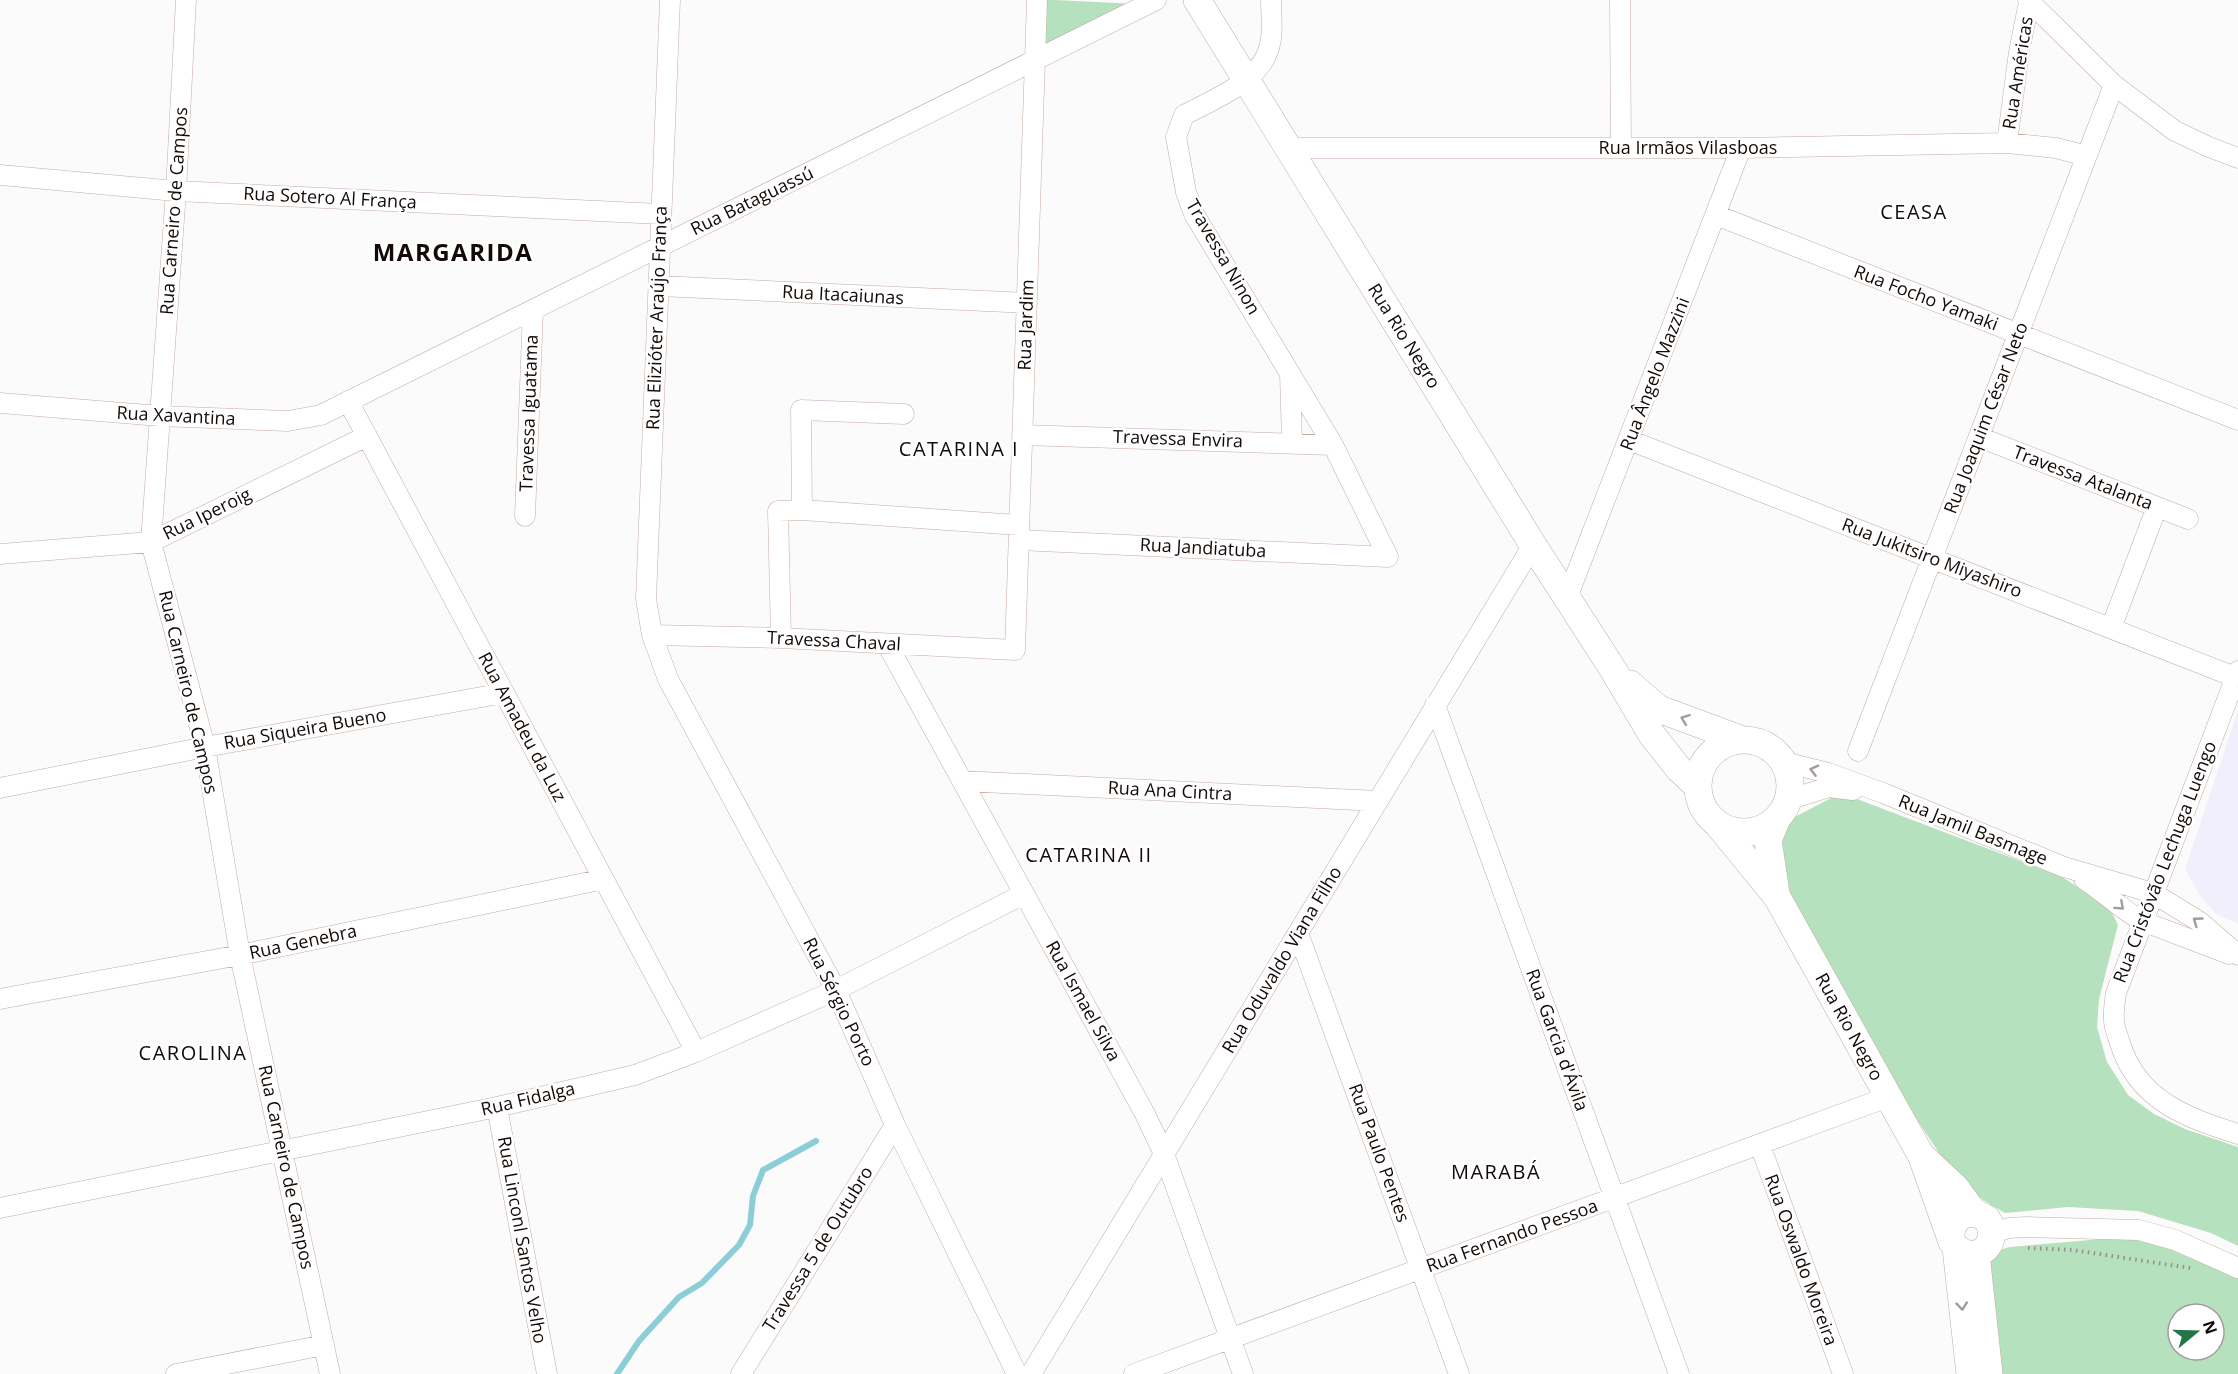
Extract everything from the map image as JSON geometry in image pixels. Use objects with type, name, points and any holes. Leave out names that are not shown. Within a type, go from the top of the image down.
[{"type":"main road","name":"Rua Rio Negro","points":[[1197,0],[1652,735],[1679,769],[1697,786]]},
{"type":"main road","name":"Rua Rio Negro","points":[[1614,671],[1659,709],[1740,739]]},
{"type":"main road","points":[[1740,739],[1766,744],[1785,762],[1791,783],[1782,813],[1748,833],[1719,826],[1703,808],[1697,786],[1703,764],[1718,747],[1740,739]]},
{"type":"main road","name":"Rua Rio Negro","points":[[1777,897],[1768,840],[1782,813]]},
{"type":"main road","name":"Rua Rio Negro","points":[[1719,826],[1777,897],[1922,1157],[1961,1246],[1989,1374]]},
{"type":"main road","name":"Rua Rio Negro","points":[[1922,1157],[1955,1187],[1974,1213]]},
{"type":"main road","points":[[1967,1213],[1974,1213],[1987,1220],[1992,1233],[1988,1246],[1961,1246],[1955,1221],[1967,1213]]},
{"type":"main road","name":"Rua Rio Negro","points":[[1961,1246],[1970,1374]]},
{"type":"street","name":"Rua Carneiro de Campos","points":[[186,0],[176,191],[151,542],[205,747],[240,955],[330,1374]]},
{"type":"street","name":"Rua Elizióter Araújo França","points":[[652,635],[646,599],[670,0]]},
{"type":"street","name":"Rua Jardim","points":[[1015,650],[1037,0]]},
{"type":"street","points":[[1150,0],[1156,0]]},
{"type":"street","name":"Rua Bataguassú","points":[[348,401],[1156,0]]},
{"type":"street","points":[[1247,81],[1268,53],[1271,32],[1271,0]]},
{"type":"street","points":[[1620,0],[1621,148]]},
{"type":"street","points":[[2029,1],[2114,85],[2175,131],[2238,158]]},
{"type":"street","name":"Rua Américas","points":[[2007,143],[2019,52],[2029,1]]},
{"type":"street","name":"Travessa Ninon","points":[[1247,81],[1184,115],[1176,137],[1186,192],[1194,214],[1333,445],[1388,557]]},
{"type":"street","name":"Rua Joaquim César Neto","points":[[1858,752],[2114,85]]},
{"type":"street","name":"Rua Irmãos Vilasboas","points":[[1289,148],[1741,148],[2007,143],[2056,148],[2087,156]]},
{"type":"street","name":"Rua Ângelo Mazzini","points":[[1567,598],[1741,148]]},
{"type":"street","name":"Rua Sotero Al França","points":[[0,175],[176,191],[661,214]]},
{"type":"street","name":"Rua Focho Yamaki","points":[[1716,215],[2238,420]]},
{"type":"street","name":"Rua Itacaiunas","points":[[659,286],[1027,303]]},
{"type":"street","name":"Travessa Iguatama","points":[[525,516],[533,310]]},
{"type":"street","name":"Travessa Ninon","points":[[1289,370],[1292,442]]},
{"type":"street","name":"Rua Xavantina","points":[[0,403],[160,416],[288,422],[321,415],[348,401]]},
{"type":"street","name":"Rua Amadeu da Luz","points":[[348,401],[696,1052]]},
{"type":"street","points":[[802,510],[801,410],[904,414]]},
{"type":"street","name":"Travessa Envira","points":[[1022,435],[1333,445]]},
{"type":"street","name":"Rua Iperoig","points":[[0,554],[151,542],[367,436]]},
{"type":"street","name":"Travessa Atalanta","points":[[1979,437],[2188,519]]},
{"type":"street","name":"Rua Jukitsiro Miyashiro","points":[[1629,440],[2111,628],[2237,674]]},
{"type":"street","points":[[2111,628],[2157,507]]},
{"type":"street","name":"Rua Jandiatuba","points":[[781,638],[778,511],[802,510],[1019,532],[1388,557]]},
{"type":"street","name":"Rua Oduvaldo Viana Filho","points":[[1030,1374],[1533,545]]},
{"type":"street","name":"Travessa Chaval","points":[[652,635],[781,638],[1015,650]]},
{"type":"street","name":"Rua Sérgio Porto","points":[[652,635],[668,679],[836,990],[895,1125],[1017,1374]]},
{"type":"street","name":"Rua Ismael Silva","points":[[887,644],[1145,1114],[1164,1154],[1243,1374]]},
{"type":"street","name":"Rua Cristóvão Lechuga Luengo","points":[[2237,674],[2116,993],[2114,1020],[2124,1055],[2145,1089],[2171,1108],[2202,1123],[2238,1134]]},
{"type":"street","name":"Rua Siqueira Bueno","points":[[0,788],[205,747],[504,693]]},
{"type":"street","name":"Rua Garcia d'Ávila","points":[[1435,705],[1679,1374]]},
{"type":"street","name":"Rua Jamil Basmage","points":[[1785,762],[1828,773],[1883,793],[2064,867],[2153,893],[2200,922],[2238,956]]},
{"type":"street","name":"Rua Ana Cintra","points":[[962,781],[1378,801]]},
{"type":"street","name":"Rua Jamil Basmage","points":[[1782,813],[1794,798],[1829,787],[1883,793]]},
{"type":"street","name":"Rua Jamil Basmage","points":[[2064,867],[2108,895],[2128,913],[2142,921],[2238,956]]},
{"type":"street","name":"Rua Genebra","points":[[0,999],[240,955],[604,879]]},
{"type":"street","name":"Rua Fidalga","points":[[0,1208],[497,1107],[635,1075],[696,1052],[836,990],[1024,894]]},
{"type":"street","name":"Rua Paulo Pentes","points":[[1298,933],[1459,1374]]},
{"type":"street","name":"Rua Fernando Pessoa","points":[[1134,1374],[1888,1097]]},
{"type":"street","name":"Rua Linconl Santos Velho","points":[[497,1107],[547,1374]]},
{"type":"street","name":"Travessa 5 de Outubro","points":[[741,1374],[895,1125]]},
{"type":"street","name":"Rua Oswaldo Moreira","points":[[1760,1145],[1843,1374]]},
{"type":"street","points":[[1992,1233],[2008,1228],[2026,1227],[2139,1230],[2175,1240],[2238,1268]]},
{"type":"street","points":[[176,1374],[324,1345]]},
{"type":"path","points":[[2020,1248],[2073,1250],[2198,1269]]},
{"type":"shaded area","points":[[2238,710],[2238,924],[2215,913],[2201,897],[2185,869]]},
{"type":"green space","points":[[1046,0],[1054,0],[1138,4],[1044,51]]},
{"type":"green space","points":[[1833,797],[1857,799],[2062,877],[2109,907],[2118,925],[2099,999],[2097,1027],[2107,1062],[2128,1095],[2154,1114],[2185,1129],[2238,1147],[2238,1246],[2211,1233],[2138,1211],[2068,1207],[2005,1213],[1983,1200],[1955,1177],[1890,1079],[1778,882],[1777,841],[1791,819]]},
{"type":"green space","points":[[2137,1236],[2173,1245],[2238,1276],[2238,1374],[1996,1374],[1983,1261],[1996,1251],[2010,1247]]},
{"type":"waterway","points":[[617,1374],[639,1341],[679,1297],[702,1283],[739,1245],[750,1225],[753,1196],[763,1170],[816,1141]]},
{"type":"district","name":"CEASA","points":[[1914,212]]},
{"type":"district","name":"MARGARIDA","points":[[453,253]]},
{"type":"district","name":"CATARINA I","points":[[959,449]]},
{"type":"district","name":"CATARINA II","points":[[1089,855]]},
{"type":"district","name":"CAROLINA","points":[[193,1053]]},
{"type":"district","name":"MARABÁ","points":[[1496,1172]]}]
